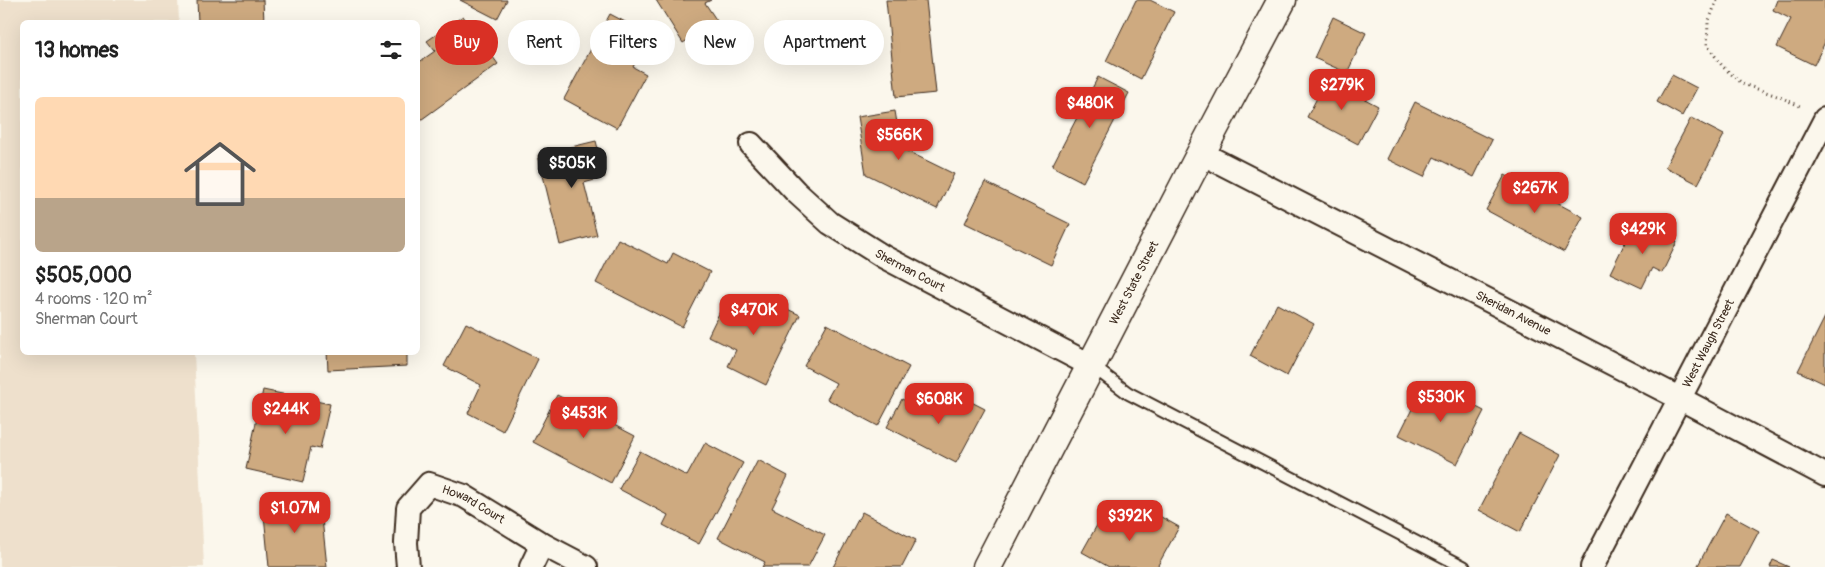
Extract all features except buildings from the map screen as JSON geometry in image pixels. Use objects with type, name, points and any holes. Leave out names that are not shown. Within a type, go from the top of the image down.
[{"type":"street","name":"West State Street","points":[[987,567],[1282,0]]},
{"type":"street","name":"West Waugh Street","points":[[1592,567],[1825,119]]},
{"type":"street","name":"Sherman Court","points":[[751,144],[796,192],[830,223],[884,257],[1092,366]]},
{"type":"street","name":"Sheridan Avenue","points":[[1201,153],[1680,398],[1825,475]]},
{"type":"street","name":"Howard Court","points":[[408,567],[406,543],[408,508],[428,484],[464,496],[542,544],[586,567]]},
{"type":"street","points":[[531,567],[542,544]]},
{"type":"lane","points":[[1092,366],[1128,392],[1464,567]]},
{"type":"path","points":[[1717,0],[1708,23],[1707,46],[1722,67],[1743,84],[1780,97],[1825,119]]},
{"type":"shaded area","points":[[0,0],[178,0],[179,20],[20,20],[20,355],[194,355],[204,567],[0,567]]}]
